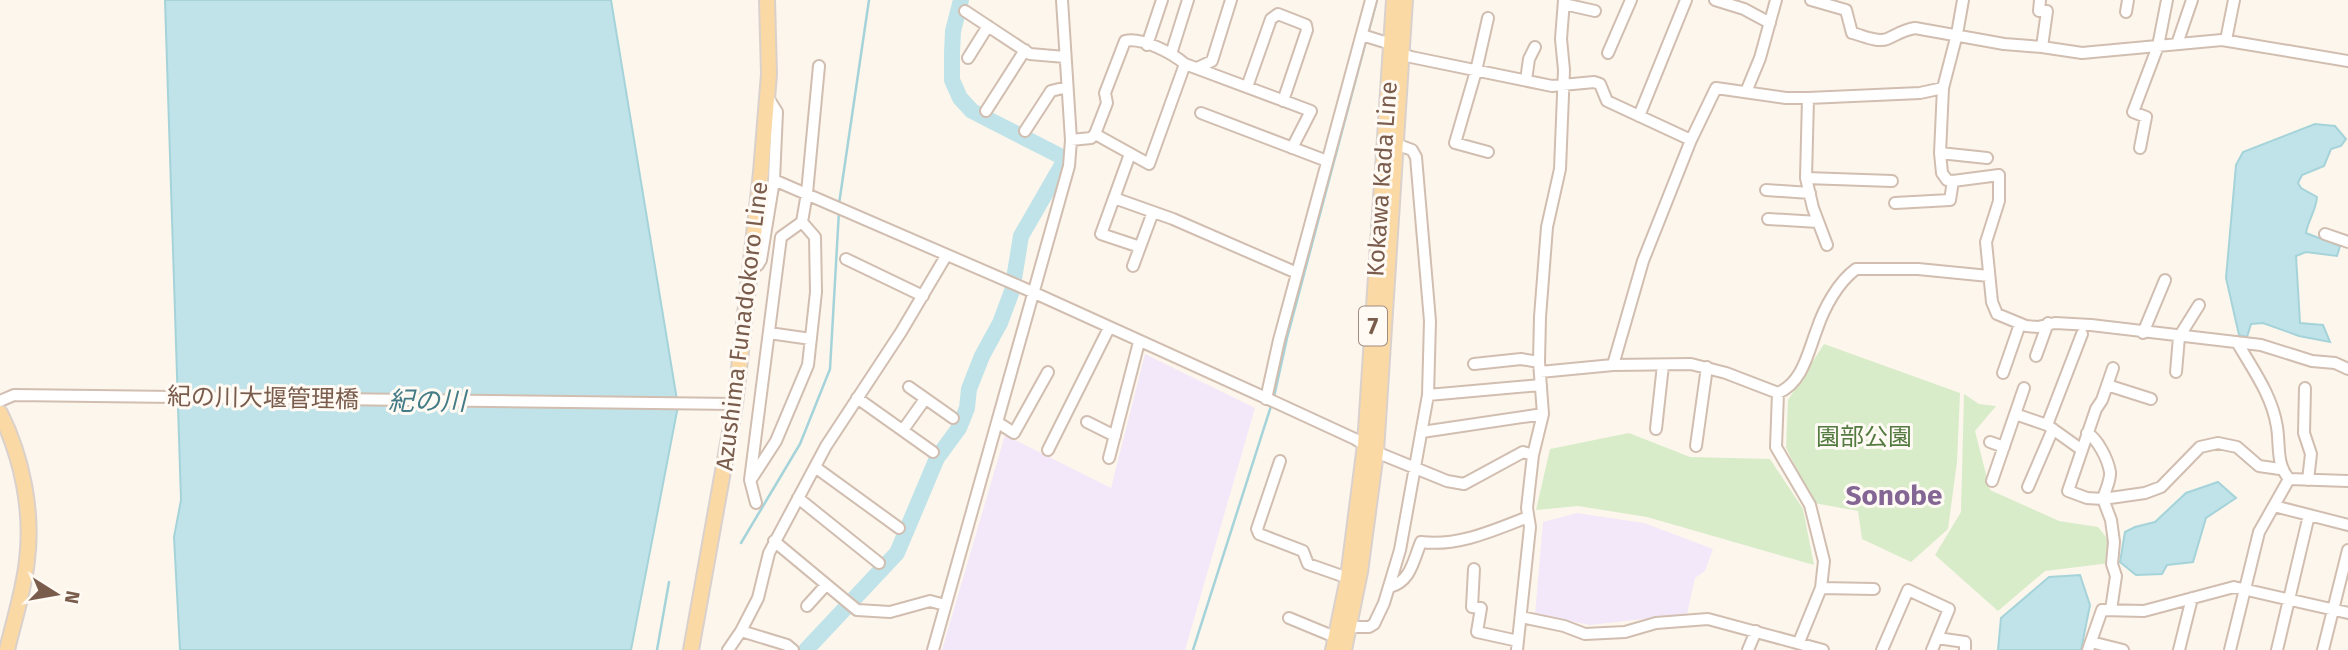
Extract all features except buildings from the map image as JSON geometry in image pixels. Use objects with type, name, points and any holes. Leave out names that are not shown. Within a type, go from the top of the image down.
[{"type":"main road","name":"Azushima Funadokoro Line","points":[[691,650],[751,268],[767,96],[767,0]]},
{"type":"main road","name":"Kokawa Kada Line","points":[[1344,650],[1360,572],[1396,144],[1394,0]]},
{"type":"main road","name":"Kokawa Kada Line","points":[[1334,644],[1370,448],[1396,49],[1405,0]]},
{"type":"main road","points":[[0,413],[15,444],[22,476],[28,537],[24,579],[7,650]]},
{"type":"street","points":[[933,650],[1069,166],[1071,140],[1062,0]]},
{"type":"street","points":[[1147,45],[1162,0]]},
{"type":"street","points":[[1171,54],[1188,0]]},
{"type":"street","points":[[1191,66],[1212,61],[1231,0]]},
{"type":"street","points":[[1271,401],[1297,273],[1327,161],[1367,36],[1371,0]]},
{"type":"street","points":[[1608,53],[1631,0]]},
{"type":"street","points":[[1639,116],[1686,0]]},
{"type":"street","points":[[1716,0],[1744,9],[1770,23]]},
{"type":"street","points":[[1746,92],[1760,58],[1776,0]]},
{"type":"street","points":[[1811,0],[1844,5],[1852,33],[1879,40],[1887,39],[1900,30],[1915,28],[2004,44],[2082,53],[2226,40],[2348,61]]},
{"type":"street","points":[[1963,0],[1943,88],[1940,153],[1942,173],[1947,180],[1953,181],[2000,175],[1999,201],[1986,242],[1992,302],[1997,314],[2020,324],[2038,327],[2048,323],[2091,325],[2261,345],[2312,361],[2335,363],[2348,369]]},
{"type":"street","points":[[2040,0],[2039,11],[2047,11],[2042,47]]},
{"type":"street","points":[[2140,148],[2146,117],[2133,112],[2158,46],[2167,0]]},
{"type":"street","points":[[2178,44],[2192,0]]},
{"type":"street","points":[[2226,40],[2234,0]]},
{"type":"street","points":[[1474,569],[1472,607],[1481,608],[1477,632],[1518,645],[1530,527],[1527,508],[1533,455],[1543,414],[1539,367],[1546,227],[1560,169],[1564,70],[1561,29],[1564,2],[1595,11]]},
{"type":"street","points":[[965,11],[1030,54],[1065,57]]},
{"type":"street","points":[[1247,87],[1271,19],[1278,14],[1306,25],[1307,30],[1283,101]]},
{"type":"street","points":[[1488,18],[1455,142],[1488,152]]},
{"type":"street","points":[[968,58],[988,26]]},
{"type":"street","points":[[1367,36],[1396,49],[1476,71],[1562,86],[1577,82],[1600,84],[1607,101],[1690,140]]},
{"type":"street","points":[[1071,140],[1091,138],[1096,134],[1107,103],[1105,93],[1125,41],[1132,40],[1171,54],[1191,66],[1311,111],[1292,148]]},
{"type":"street","points":[[1526,80],[1529,59],[1535,47]]},
{"type":"street","points":[[986,111],[1025,50]]},
{"type":"street","points":[[756,503],[750,480],[781,237],[802,222],[819,66]]},
{"type":"street","points":[[1096,134],[1149,164],[1191,66]]},
{"type":"street","points":[[1025,131],[1051,91],[1067,86]]},
{"type":"street","points":[[1613,365],[1643,261],[1690,140],[1716,88],[1786,98],[1808,98],[1920,93],[1943,88]]},
{"type":"street","points":[[751,268],[761,260],[774,180],[776,112],[767,96]]},
{"type":"street","points":[[1808,98],[1807,178],[1827,245]]},
{"type":"street","points":[[1201,113],[1327,161]]},
{"type":"street","points":[[1350,627],[1369,627],[1374,624],[1390,587],[1400,550],[1428,395],[1430,321],[1416,157],[1412,150],[1396,144]]},
{"type":"street","points":[[1940,153],[1987,158]]},
{"type":"street","points":[[1130,154],[1101,234],[1140,247]]},
{"type":"street","points":[[1807,178],[1892,181]]},
{"type":"street","points":[[774,180],[1013,284],[1415,469],[1447,481],[1464,484],[1523,452],[1533,455]]},
{"type":"street","points":[[1895,203],[1950,200],[1953,181]]},
{"type":"street","points":[[1766,190],[1810,193]]},
{"type":"street","points":[[1114,198],[1297,273]]},
{"type":"street","points":[[1133,266],[1153,212]]},
{"type":"street","points":[[1768,219],[1818,222]]},
{"type":"street","points":[[750,480],[776,441],[808,365],[817,292],[815,237],[802,222]]},
{"type":"street","points":[[2325,234],[2348,242]]},
{"type":"street","points":[[728,650],[758,598],[768,553],[774,541],[815,467],[946,256]]},
{"type":"street","points":[[846,259],[923,296]]},
{"type":"street","points":[[1474,364],[1521,359],[1539,367],[1691,364],[1707,367],[1778,393],[1787,389],[1795,380],[1805,362],[1825,310],[1849,274],[1856,269],[1918,269],[1989,276]]},
{"type":"street","points":[[2143,333],[2165,280]]},
{"type":"street","points":[[2176,372],[2179,337],[2199,305]]},
{"type":"street","points":[[2036,356],[2048,323]]},
{"type":"street","points":[[2003,373],[2020,324]]},
{"type":"street","points":[[1048,450],[1109,328]]},
{"type":"street","points":[[769,333],[811,339]]},
{"type":"street","points":[[2028,487],[2082,334]]},
{"type":"street","points":[[1109,458],[1139,342]]},
{"type":"street","points":[[2237,342],[2271,404],[2277,425],[2280,469],[2289,479],[2348,481]]},
{"type":"street","points":[[1656,429],[1662,365]]},
{"type":"street","points":[[1696,446],[1707,367]]},
{"type":"street","points":[[2113,368],[2068,491],[2087,498],[2103,499],[2145,493],[2161,487],[2200,447],[2218,443],[2237,447],[2259,466],[2280,469]]},
{"type":"street","points":[[997,422],[1014,433],[1048,372]]},
{"type":"street","points":[[1428,395],[1541,385]]},
{"type":"street","points":[[2108,385],[2151,399]]},
{"type":"street","points":[[909,387],[953,418]]},
{"type":"street","points":[[1992,481],[2024,388]]},
{"type":"street","points":[[2305,388],[2304,433],[2311,453],[2308,480]]},
{"type":"street","points":[[1778,393],[1776,447],[1810,505],[1824,561],[1821,589],[1798,642]]},
{"type":"street","name":"紀の川大堰管理橋","points":[[0,401],[14,395],[729,404]]},
{"type":"street","points":[[857,398],[933,452]]},
{"type":"street","points":[[903,430],[925,398]]},
{"type":"street","points":[[1422,432],[1543,414]]},
{"type":"street","points":[[2015,414],[2050,427],[2082,450]]},
{"type":"street","points":[[1087,422],[1115,436]]},
{"type":"street","points":[[2087,433],[2092,436],[2103,454],[2110,474],[2103,499],[2111,520],[2114,542],[2112,564],[2116,576],[2111,610]]},
{"type":"street","points":[[1990,442],[2004,447]]},
{"type":"street","points":[[1280,461],[1257,529],[1259,534],[1303,551],[1308,564],[1348,578]]},
{"type":"street","points":[[815,467],[899,528]]},
{"type":"street","points":[[2230,650],[2259,532],[2289,479]]},
{"type":"street","points":[[798,498],[879,564]]},
{"type":"street","points":[[2274,506],[2348,525]]},
{"type":"street","points":[[2277,650],[2309,515]]},
{"type":"street","points":[[1390,587],[1407,577],[1421,542],[1437,544],[1480,535],[1528,517]]},
{"type":"street","points":[[774,541],[857,610],[890,611],[930,601],[946,605]]},
{"type":"street","points":[[2323,650],[2348,550]]},
{"type":"street","points":[[807,606],[826,585]]},
{"type":"street","points":[[2123,650],[2090,646],[2102,610],[2144,611],[2234,587],[2348,613]]},
{"type":"street","points":[[1821,589],[1874,589]]},
{"type":"street","points":[[1882,650],[1908,590],[1949,609],[1932,650]]},
{"type":"street","points":[[2179,650],[2192,598]]},
{"type":"street","points":[[1521,617],[1564,626],[1585,634],[1625,632],[1656,623],[1708,619],[1823,650]]},
{"type":"street","points":[[1289,618],[1334,644]]},
{"type":"street","points":[[741,631],[787,645],[793,650]]},
{"type":"street","points":[[1748,650],[1756,631]]},
{"type":"street","points":[[1937,638],[1965,642],[1965,650]]},
{"type":"shaded area","points":[[1145,354],[1255,408],[1185,650],[942,650],[1005,435],[1111,488]]},
{"type":"shaded area","points":[[1577,513],[1644,523],[1713,549],[1705,571],[1695,578],[1687,614],[1590,625],[1535,614],[1543,522]]},
{"type":"green space","name":"園部公園","points":[[1824,344],[1960,393],[1957,462],[1948,529],[1911,562],[1862,539],[1858,511],[1814,503],[1786,448],[1788,400]]},
{"type":"green space","points":[[1964,394],[1979,404],[1996,406],[1975,431],[1990,490],[2059,521],[2098,527],[2111,543],[2110,563],[2045,571],[1998,611],[1935,555],[1961,512]]},
{"type":"green space","points":[[1629,433],[1690,457],[1770,459],[1803,509],[1814,565],[1647,517],[1578,506],[1536,510],[1550,449]]},
{"type":"water","name":"紀の川","points":[[165,0],[611,0],[678,406],[631,650],[180,650],[174,537],[181,500]]},
{"type":"water","points":[[2315,124],[2335,126],[2346,139],[2341,146],[2331,149],[2324,166],[2302,175],[2298,183],[2301,188],[2317,197],[2306,233],[2340,246],[2337,256],[2306,252],[2296,256],[2300,323],[2323,325],[2330,342],[2299,336],[2263,323],[2251,324],[2247,337],[2239,335],[2226,278],[2236,165],[2243,152]]},
{"type":"water","points":[[2218,482],[2236,498],[2206,518],[2193,562],[2167,565],[2162,574],[2136,575],[2120,562],[2125,532],[2155,522],[2186,493]]},
{"type":"water","points":[[2080,575],[2090,605],[2081,650],[1998,650],[2001,618],[2049,577]]},
{"type":"waterway","points":[[839,204],[869,0]]},
{"type":"waterway","points":[[806,650],[897,553],[937,458],[959,428],[967,408],[969,389],[1012,291],[1021,236],[1064,158],[972,111],[960,98],[952,80],[952,53],[953,31],[961,0]]},
{"type":"waterway","points":[[1368,34],[1377,0]]},
{"type":"waterway","points":[[1274,397],[1287,338],[1366,41]]},
{"type":"waterway","points":[[741,543],[800,444],[830,369],[839,211]]},
{"type":"waterway","points":[[1193,650],[1272,403]]},
{"type":"waterway","points":[[657,650],[669,582]]},
{"type":"district","name":"Sonobe","points":[[1894,495]]}]
